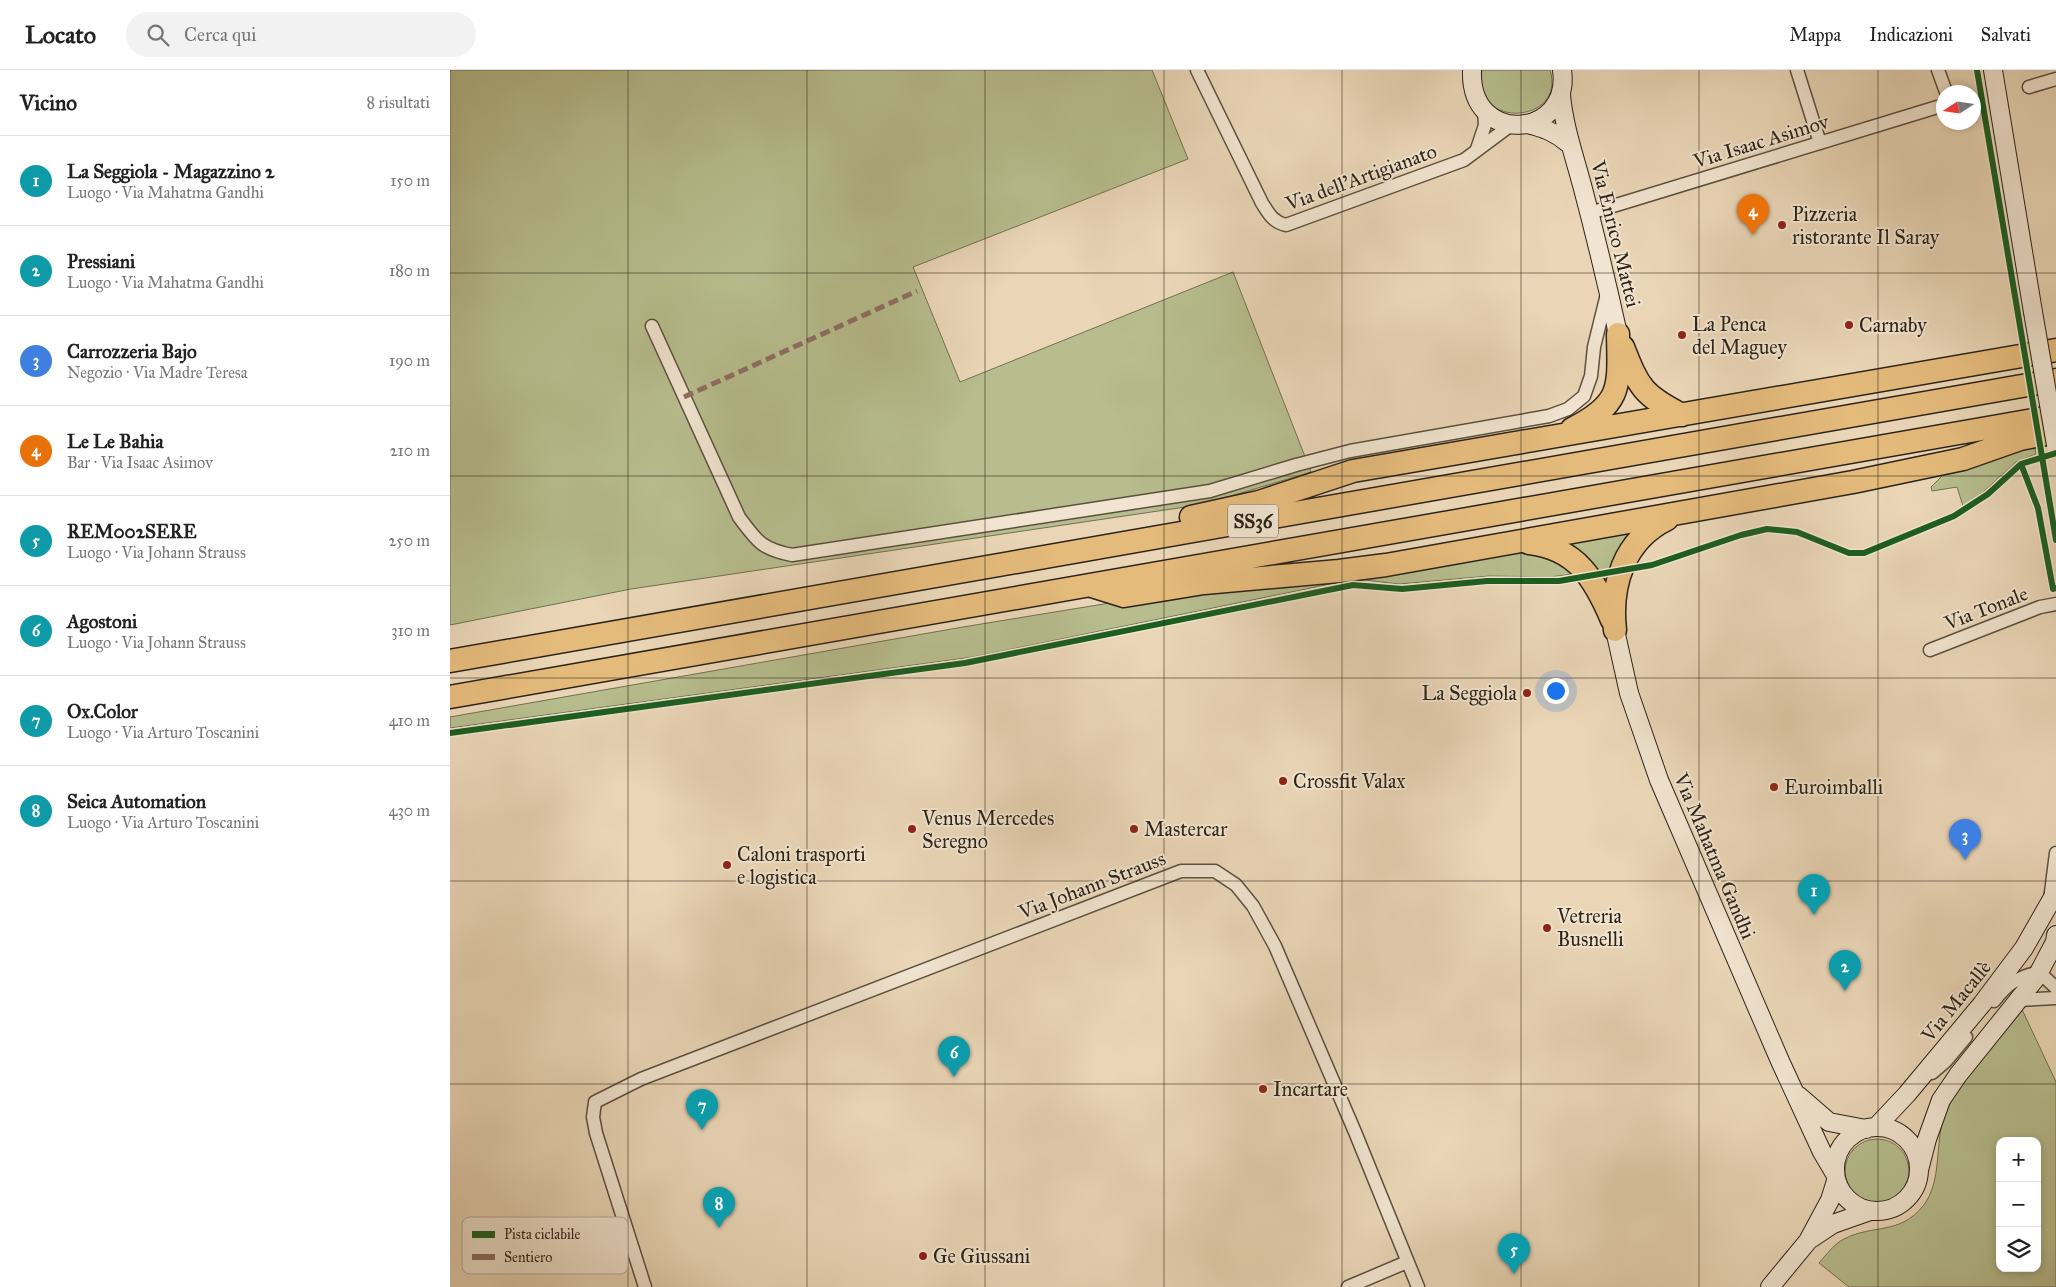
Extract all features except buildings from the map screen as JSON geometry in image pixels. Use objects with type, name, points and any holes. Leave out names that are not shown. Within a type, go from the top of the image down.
[{"type":"highway","points":[[1618,334],[1635,378],[1645,391],[1658,403],[1682,416]]},
{"type":"highway","points":[[1559,436],[1591,420],[1606,408],[1615,391],[1618,373],[1618,334]]},
{"type":"highway","points":[[1078,552],[1176,520],[1259,502],[1353,471],[1682,416],[2056,350]]},
{"type":"highway","name":"SS36","points":[[450,661],[2056,380]]},
{"type":"highway","name":"SS36","points":[[450,697],[2056,416]]},
{"type":"highway","points":[[1084,586],[1096,586],[1118,595],[1130,595],[1204,583],[1362,568],[1836,486],[1974,456],[2020,439],[2056,432]]},
{"type":"highway","points":[[1609,599],[1631,549],[1648,530],[1672,516],[1684,512]]},
{"type":"highway","points":[[1512,543],[1525,542],[1550,547],[1572,559],[1609,599],[1615,630]]},
{"type":"street","name":"Via dell'Artigianato","points":[[1197,70],[1262,203],[1271,218],[1278,223],[1286,225],[1464,160],[1519,125]]},
{"type":"street","points":[[1472,70],[1472,85],[1476,99],[1484,111],[1485,125],[1476,151]]},
{"type":"street","name":"Via Enrico Mattei","points":[[1562,70],[1564,80],[1561,95],[1569,144],[1576,159],[1590,213],[1618,334]]},
{"type":"street","points":[[1797,70],[1820,143]]},
{"type":"street","points":[[1938,70],[1943,85]]},
{"type":"street","points":[[1993,70],[2032,312],[2056,445]]},
{"type":"street","points":[[2029,87],[2056,79]]},
{"type":"street","points":[[1519,125],[1541,119],[1553,109],[1561,95]]},
{"type":"street","name":"Via Isaac Asimov","points":[[1590,213],[1936,107]]},
{"type":"street","name":"Via Enrico Mattei","points":[[1484,111],[1496,120],[1546,128],[1558,134],[1569,144]]},
{"type":"street","points":[[652,326],[739,517],[755,539],[772,551],[792,555],[1210,492],[1296,465],[1350,451],[1549,416],[1568,409],[1584,396],[1591,376],[1594,347],[1608,289]]},
{"type":"street","name":"Via Tonale","points":[[1930,650],[2040,607],[2056,604]]},
{"type":"street","name":"Via Mahatma Gandhi","points":[[1615,630],[1629,693],[1650,756],[1795,1093],[1836,1178]]},
{"type":"street","points":[[2053,897],[2056,853]]},
{"type":"street","name":"Via Johann Strauss","points":[[623,1217],[596,1134],[593,1117],[595,1102],[642,1079],[1181,871],[1215,872],[1236,885],[1253,906],[1275,946],[1355,1132],[1418,1287]]},
{"type":"street","name":"Via Macallè","points":[[1871,1128],[1907,1094],[1982,1004],[2024,948],[2053,897]]},
{"type":"street","points":[[1836,1178],[1847,1199],[1861,1208],[1870,1211],[1886,1211],[1900,1205],[1913,1191],[1927,1139],[1941,1100],[1958,1074],[2039,972],[2055,942],[2056,935]]},
{"type":"street","points":[[1907,1094],[1946,1061],[2001,992],[2018,978],[2039,972]]},
{"type":"street","points":[[2039,972],[2056,988]]},
{"type":"street","points":[[2018,1000],[2056,998]]},
{"type":"street","name":"Via Mahatma Gandhi","points":[[1795,1093],[1829,1122],[1871,1128]]},
{"type":"street","points":[[1770,1287],[1808,1241],[1830,1200],[1836,1178],[1836,1160],[1846,1141],[1856,1133],[1871,1128],[1886,1128],[1901,1135],[1911,1145],[1916,1155],[1919,1170]]},
{"type":"street","points":[[1808,1241],[1833,1224],[1870,1211]]},
{"type":"street","name":"Via Johann Strauss","points":[[628,1234],[645,1287]]},
{"type":"street","points":[[1348,1287],[1407,1262]]},
{"type":"green space","points":[[450,70],[1152,70],[1188,159],[913,267],[960,382],[1233,272],[1311,472],[1192,506],[631,589],[450,625]]},
{"type":"green space","points":[[1482,70],[1550,70],[1551,88],[1545,101],[1533,110],[1518,113],[1503,111],[1490,103],[1482,90]]},
{"type":"green space","points":[[2033,440],[2036,454],[2016,462],[1982,493],[1963,506],[1957,487],[1932,491],[1931,487],[1944,474]]},
{"type":"green space","points":[[1633,529],[1609,586],[1562,542]]},
{"type":"green space","points":[[1506,552],[1526,552],[1542,555],[1573,574],[1550,577],[1489,576],[1399,584],[1365,580],[1345,581],[973,657],[450,728],[450,717],[963,627],[1171,593]]},
{"type":"green space","points":[[2019,1003],[2056,1082],[2056,1287],[1849,1287],[1819,1263],[1840,1241],[1855,1234],[1896,1225],[1914,1215],[1923,1206],[1929,1196],[1936,1174],[1940,1137],[1945,1114],[1958,1089]]},
{"type":"green space","points":[[1877,1139],[1889,1142],[1900,1148],[1906,1159],[1909,1171],[1906,1183],[1900,1194],[1889,1200],[1877,1203],[1865,1200],[1854,1194],[1848,1183],[1845,1171],[1848,1159],[1854,1148],[1865,1142]]},
{"type":"marked path","points":[[684,397],[917,291]]},
{"type":"cycle path","points":[[1977,70],[2056,540]]},
{"type":"cycle path","points":[[450,733],[965,663],[1353,585],[1402,589],[1487,581],[1559,581],[1652,565],[1741,535],[1767,529],[1797,532],[1849,553],[1864,553],[1954,516],[1988,494],[2021,464],[2056,453]]},
{"type":"cycle path","points":[[2021,464],[2038,508],[2053,589],[2056,588]]},
{"type":"place","name":"Pizzeria ristorante Il Saray","points":[[1782,225]]},
{"type":"place","name":"Le Le Bahia","points":[[1753,235]]},
{"type":"place","name":"Carnaby","points":[[1849,325]]},
{"type":"place","name":"La Penca del Maguey","points":[[1682,335]]},
{"type":"place","name":"La Seggiola","points":[[1527,693]]},
{"type":"place","name":"Crossfit Valax","points":[[1283,781]]},
{"type":"place","name":"Euroimballi","points":[[1774,787]]},
{"type":"place","name":"Venus Mercedes Seregno","points":[[912,829]]},
{"type":"place","name":"Mastercar","points":[[1134,829]]},
{"type":"place","name":"Carrozzeria Bajo","points":[[1965,860]]},
{"type":"place","name":"Caloni trasporti e logistica","points":[[727,865]]},
{"type":"place","name":"La Seggiola - Magazzino 2","points":[[1814,915]]},
{"type":"place","name":"Vetreria Busnelli","points":[[1547,928]]},
{"type":"place","name":"Pressiani","points":[[1845,991]]},
{"type":"place","name":"Agostoni","points":[[954,1077]]},
{"type":"place","name":"Incartare","points":[[1263,1089]]},
{"type":"place","name":"Ox.Color","points":[[702,1130]]},
{"type":"place","name":"Seica Automation","points":[[719,1228]]},
{"type":"place","name":"Ge Giussani","points":[[923,1256]]},
{"type":"place","name":"REM002SERE","points":[[1514,1274]]}]
